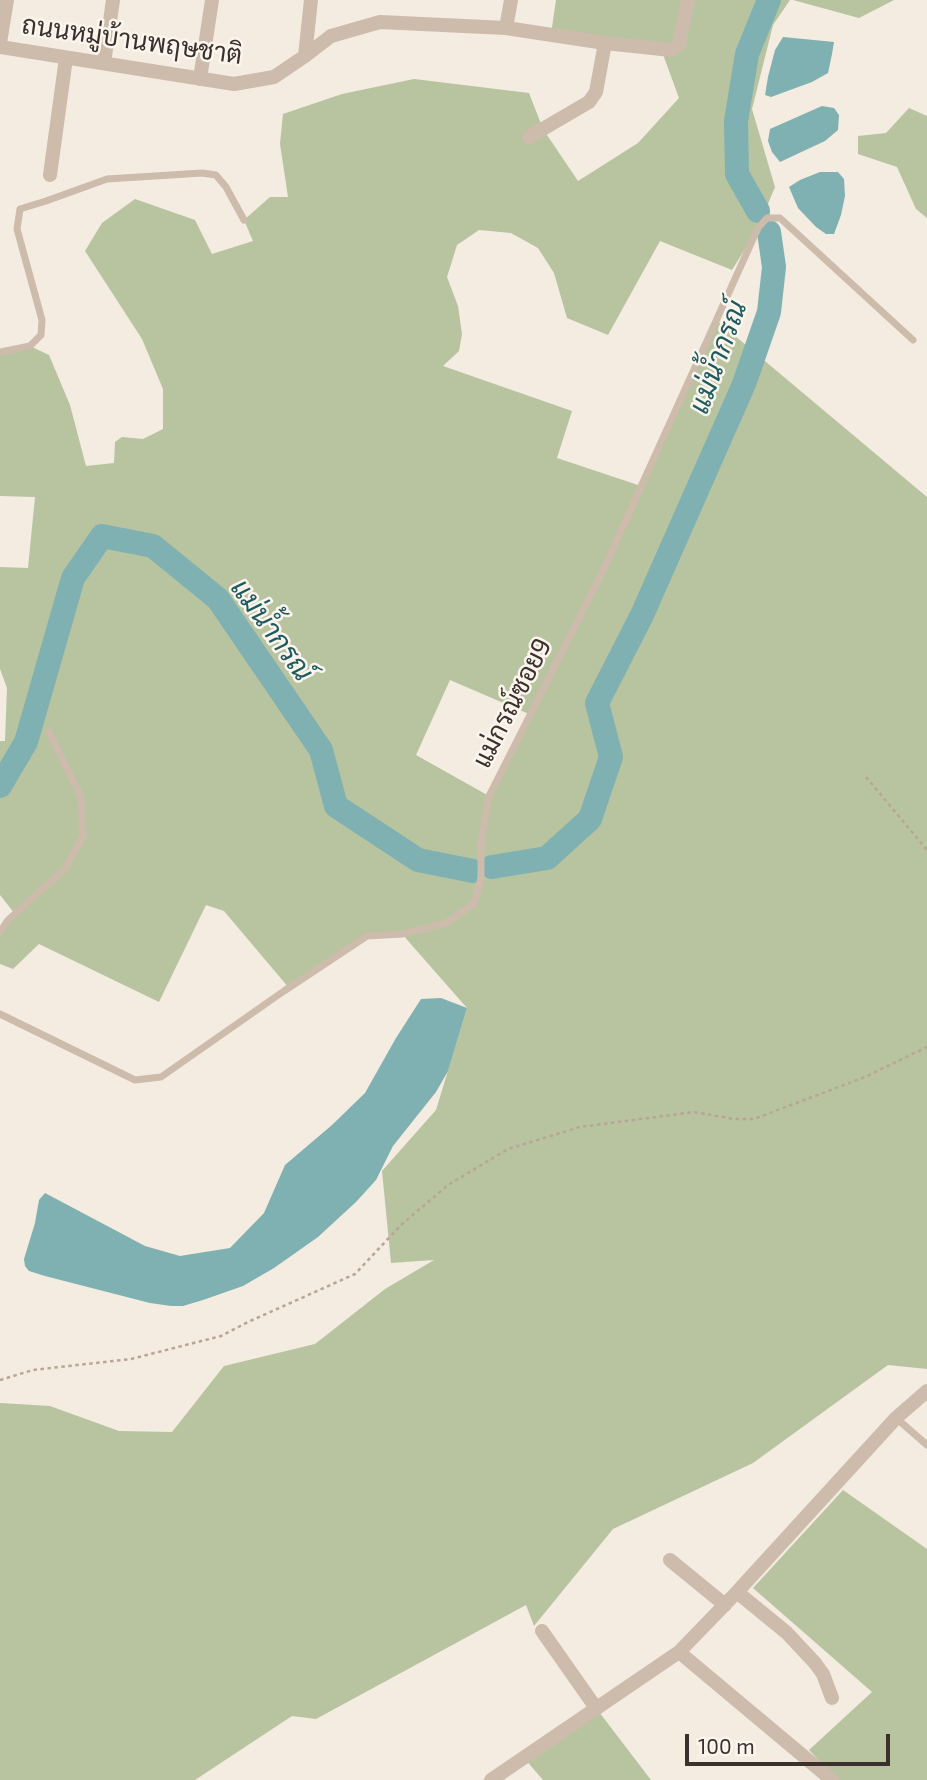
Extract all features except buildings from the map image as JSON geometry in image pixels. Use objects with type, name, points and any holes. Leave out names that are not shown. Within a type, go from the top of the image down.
[{"type":"street","points":[[0,45],[7,0]]},
{"type":"street","points":[[104,63],[113,0]]},
{"type":"street","points":[[200,79],[212,0]]},
{"type":"street","points":[[306,56],[311,0]]},
{"type":"street","points":[[506,28],[511,0]]},
{"type":"street","name":"ถนนหมู่บ้านพฤษชาติ","points":[[0,45],[234,84],[274,77],[331,36],[380,22],[506,28],[671,50],[679,45],[688,0]]},
{"type":"street","points":[[529,137],[589,102],[596,92],[605,43]]},
{"type":"street","points":[[50,175],[66,58]]},
{"type":"street","points":[[491,1780],[679,1652],[896,1418],[927,1391]]},
{"type":"street","points":[[670,1560],[725,1605]]},
{"type":"street","points":[[737,1592],[787,1633],[816,1663],[832,1698]]},
{"type":"street","points":[[542,1631],[596,1708]]},
{"type":"street","points":[[679,1652],[832,1780]]},
{"type":"lane","points":[[0,352],[30,346],[41,335],[42,320],[17,229],[20,209],[107,179],[202,173],[216,175],[226,187],[244,220]]},
{"type":"lane","name":"แม่กรณ์ซอย9","points":[[0,1014],[135,1080],[161,1077],[367,936],[402,934],[446,923],[474,904],[481,878],[481,844],[489,796],[602,573],[758,228],[767,218],[780,218],[913,340]]},
{"type":"lane","points":[[0,932],[8,920],[66,868],[83,836],[81,797],[49,732]]},
{"type":"lane","points":[[896,1418],[927,1445]]},
{"type":"path","points":[[866,777],[927,850]]},
{"type":"path","points":[[0,1380],[33,1370],[131,1359],[221,1336],[355,1274],[401,1225],[448,1185],[508,1149],[580,1127],[694,1112],[734,1119],[754,1118],[865,1077],[927,1047]]},
{"type":"green space","points":[[556,0],[790,0],[773,25],[752,109],[775,187],[758,228],[732,270],[660,241],[608,335],[567,318],[554,273],[538,248],[511,233],[479,230],[457,245],[447,277],[458,306],[462,334],[459,351],[443,366],[572,411],[557,458],[638,485],[716,320],[927,497],[927,1369],[888,1365],[753,1463],[613,1529],[534,1626],[526,1605],[316,1719],[292,1716],[195,1780],[0,1780],[0,1403],[50,1406],[119,1431],[172,1432],[224,1366],[315,1344],[385,1289],[434,1260],[391,1263],[382,1171],[436,1110],[467,1008],[402,934],[367,936],[289,988],[224,911],[206,905],[159,1002],[39,944],[13,969],[0,964],[0,933],[15,914],[0,895],[0,741],[5,741],[7,688],[0,669],[0,567],[28,568],[35,497],[0,496],[0,352],[30,346],[49,355],[70,405],[86,466],[114,463],[115,442],[122,437],[143,439],[163,429],[163,389],[142,339],[85,251],[102,223],[135,199],[195,220],[212,254],[253,241],[244,220],[270,197],[288,197],[280,144],[283,114],[342,94],[414,79],[529,93],[543,129],[578,181],[638,143],[679,98],[661,49],[551,34]],"holes":[[[450,680],[529,714],[489,796],[416,755]]]},
{"type":"green space","points":[[793,0],[894,0],[859,18]]},
{"type":"green space","points":[[909,108],[927,116],[927,218],[916,209],[897,167],[858,154],[858,136],[886,133]]},
{"type":"green space","points":[[843,1490],[927,1549],[927,1780],[838,1780],[809,1750],[872,1692],[753,1588]]},
{"type":"green space","points":[[596,1708],[651,1780],[543,1780],[524,1758]]},
{"type":"water","points":[[783,37],[834,42],[832,54],[828,73],[771,97],[765,95],[768,77],[775,50]]},
{"type":"water","points":[[822,106],[834,108],[839,115],[838,130],[825,141],[780,162],[768,141],[770,129]]},
{"type":"water","points":[[820,172],[838,172],[844,179],[845,196],[834,234],[826,234],[816,227],[798,208],[789,187]]},
{"type":"water","points":[[441,998],[467,1008],[448,1071],[436,1092],[393,1146],[376,1180],[356,1202],[318,1237],[274,1268],[243,1286],[183,1306],[171,1306],[45,1276],[29,1271],[25,1266],[24,1259],[39,1200],[45,1193],[145,1246],[180,1256],[230,1248],[264,1213],[285,1165],[365,1093],[421,999]]},
{"type":"waterway","name":"แม่น้ำกรณ์","points":[[758,211],[737,174],[736,121],[747,54],[769,0]]},
{"type":"waterway","name":"แม่น้ำกรณ์","points":[[492,867],[547,858],[590,819],[611,757],[597,703],[642,615],[744,384],[769,312],[774,267],[769,232]]},
{"type":"waterway","name":"แม่น้ำกรณ์","points":[[0,786],[26,742],[73,578],[102,536],[153,546],[218,599],[321,750],[336,806],[418,860],[473,871]]}]
